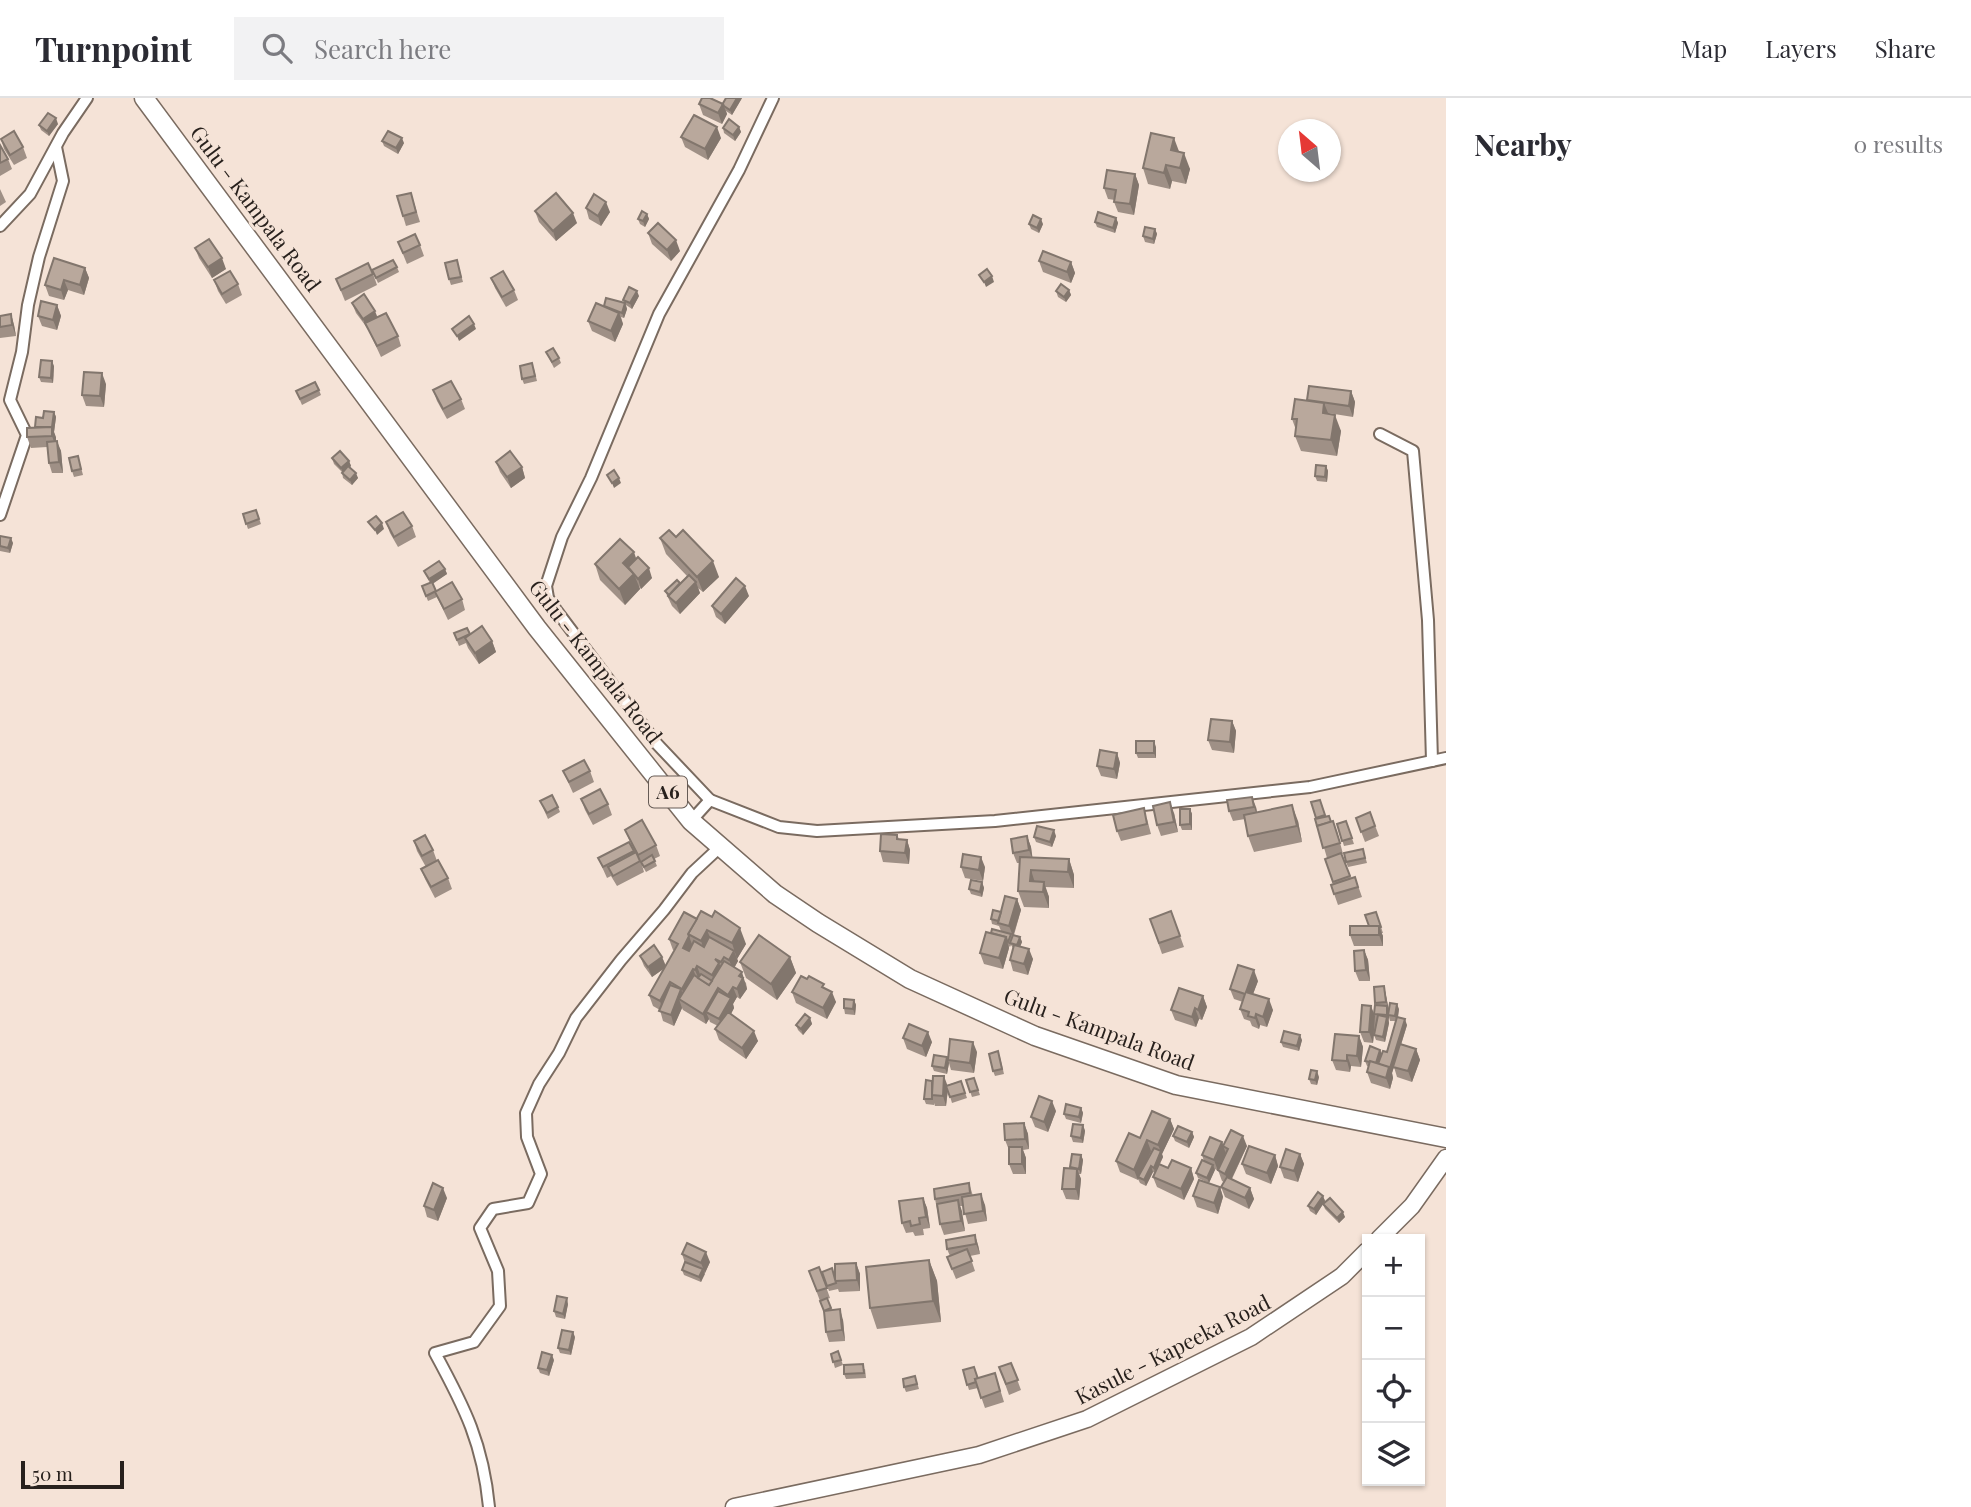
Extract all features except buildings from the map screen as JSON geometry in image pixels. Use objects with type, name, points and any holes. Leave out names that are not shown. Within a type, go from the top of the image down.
[{"type":"main road","name":"Gulu - Kampala Road","points":[[144,98],[537,628],[691,821],[775,894],[910,979],[1035,1036],[1176,1085],[1446,1138]]},
{"type":"street","points":[[0,226],[30,194],[86,98]]},
{"type":"street","points":[[773,98],[739,170],[659,314],[591,478],[562,537],[545,586],[548,598],[556,610],[649,734],[710,800],[779,827],[817,831],[858,829],[995,821],[1310,787],[1446,758]]},
{"type":"street","points":[[0,515],[27,435],[10,400],[22,352],[28,305],[39,257],[64,181],[56,147]]},
{"type":"street","points":[[1380,434],[1413,451],[1428,620],[1432,761]]},
{"type":"street","points":[[691,821],[710,800]]},
{"type":"street","points":[[489,1507],[481,1452],[464,1407],[435,1353],[474,1342],[500,1306],[498,1270],[480,1228],[493,1209],[528,1203],[541,1174],[527,1137],[526,1113],[576,1018],[692,873],[721,846]]},
{"type":"street","points":[[1384,1234],[1412,1206],[1446,1158]]},
{"type":"street","name":"Kasule - Kapeeka Road","points":[[734,1507],[979,1455],[1087,1419],[1251,1337],[1342,1276],[1362,1256]]}]
